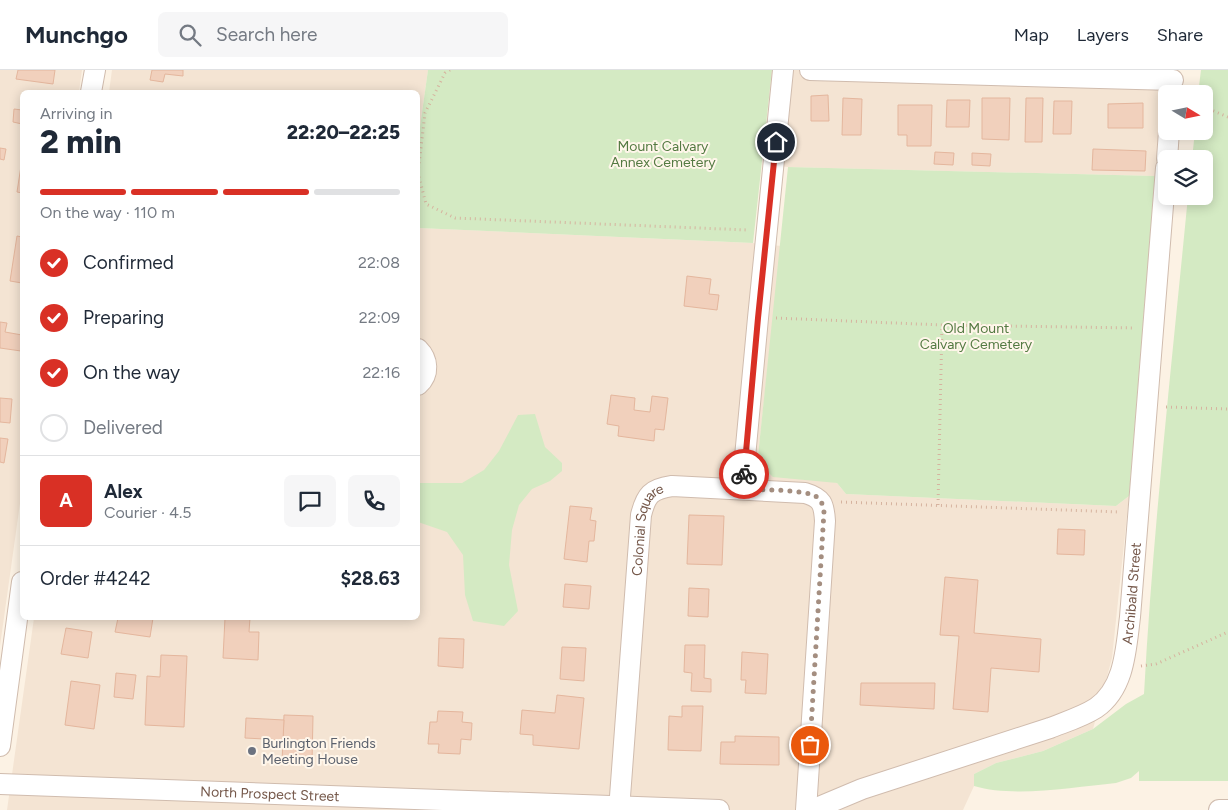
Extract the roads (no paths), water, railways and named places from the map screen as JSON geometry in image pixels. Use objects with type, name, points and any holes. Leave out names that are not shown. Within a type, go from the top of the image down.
[{"type":"street","points":[[91,90],[95,70]]},
{"type":"street","points":[[742,489],[783,70]]},
{"type":"street","points":[[810,70],[1173,81]]},
{"type":"street","name":"Archibald Street","points":[[812,810],[862,788],[1050,728],[1080,716],[1096,708],[1108,696],[1118,680],[1123,665],[1130,617],[1163,205]]},
{"type":"street","points":[[420,351],[426,359],[427,370],[420,383]]},
{"type":"street","name":"Colonial Square","points":[[619,808],[641,515],[650,493],[658,488],[672,486],[805,493],[815,496],[821,501],[825,521],[806,810]]},
{"type":"street","points":[[0,746],[20,597]]},
{"type":"street","name":"North Prospect Street","points":[[0,784],[240,802],[719,810]]},
{"type":"street","points":[[1219,810],[1228,810]]},
{"type":"place","name":"Burlington Friends Meeting House","points":[[252,751]]},
{"type":"park label","name":"Mount Calvary Annex Cemetery","points":[[663,154]]},
{"type":"park label","name":"Old Mount Calvary Cemetery","points":[[976,336]]}]
